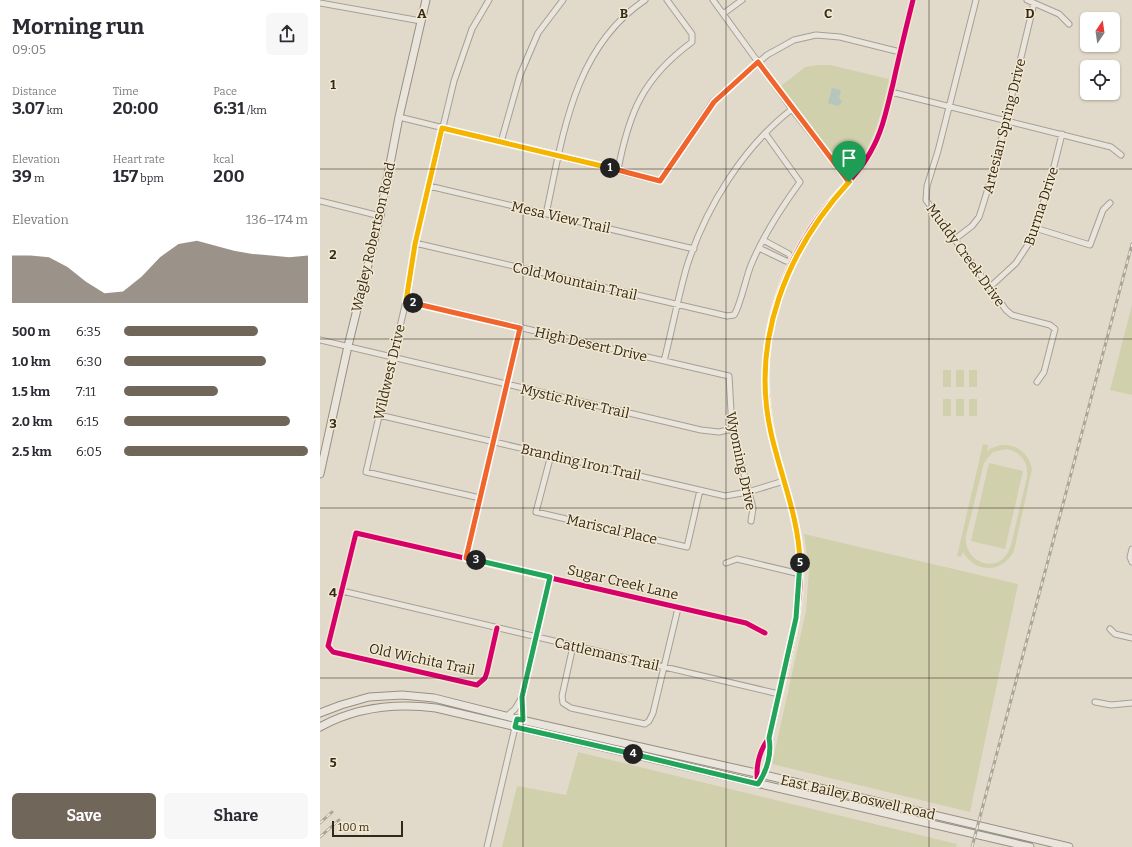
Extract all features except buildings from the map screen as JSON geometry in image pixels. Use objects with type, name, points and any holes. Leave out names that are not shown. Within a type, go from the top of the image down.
[{"type":"main road","name":"Wagley Robertson Road","points":[[320,474],[348,346],[380,216],[399,117],[426,0]]},
{"type":"main road","name":"East Bailey Boswell Road","points":[[320,713],[369,697],[402,695],[434,698],[520,720],[868,799],[1045,844],[1069,847]]},
{"type":"main road","name":"East Bailey Boswell Road","points":[[320,726],[342,716],[362,710],[404,705],[436,708],[1030,847]]},
{"type":"main road","points":[[865,809],[868,799]]},
{"type":"street","name":"Wildwest Drive","points":[[480,498],[366,472],[406,301],[415,244],[442,128],[461,58],[472,29],[489,0]]},
{"type":"street","points":[[501,142],[514,93],[535,40],[563,0]]},
{"type":"street","points":[[546,214],[571,104],[588,64],[624,16],[645,0]]},
{"type":"street","points":[[618,170],[628,128],[641,95],[660,69],[674,55],[692,42],[692,34],[667,0]]},
{"type":"street","points":[[713,0],[792,108],[849,182]]},
{"type":"street","points":[[723,14],[742,0]]},
{"type":"street","points":[[758,784],[756,773],[763,746],[769,738],[796,618],[800,574],[800,550],[795,519],[769,421],[765,370],[774,312],[783,283],[793,262],[820,216],[865,162],[876,142],[891,92],[913,0]]},
{"type":"street","name":"Muddy Creek Drive","points":[[976,0],[925,196],[926,200],[1006,310],[1012,315],[1050,326],[1055,330],[1044,372],[1037,382]]},
{"type":"street","points":[[1027,0],[1059,14],[1069,24]]},
{"type":"street","points":[[320,3],[421,21]]},
{"type":"street","name":"Artesian Spring Drive","points":[[955,239],[972,226],[981,213],[994,170],[1034,3]]},
{"type":"street","points":[[399,117],[660,181],[714,102],[758,62],[794,40],[816,35],[840,38],[900,52]]},
{"type":"street","points":[[891,92],[1111,147],[1121,155]]},
{"type":"street","points":[[664,361],[678,304],[694,249],[721,195],[742,161],[765,134],[792,108]]},
{"type":"street","points":[[765,134],[800,182],[787,200],[759,248],[786,261],[793,262]]},
{"type":"street","name":"Burma Drive","points":[[990,287],[1010,270],[1022,256],[1035,228],[1052,174],[1062,134]]},
{"type":"street","name":"Mesa View Trail","points":[[429,186],[694,249]]},
{"type":"street","points":[[320,202],[380,216]]},
{"type":"street","points":[[1035,228],[1090,245],[1103,210],[1110,203]]},
{"type":"street","points":[[763,240],[789,254],[793,262]]},
{"type":"street","name":"Cold Mountain Trail","points":[[415,244],[727,316],[734,315],[759,248]]},
{"type":"street","name":"High Desert Drive","points":[[406,301],[729,376]]},
{"type":"street","points":[[466,558],[520,328]]},
{"type":"street","name":"Mystic River Trail","points":[[320,340],[701,430],[719,432],[732,429]]},
{"type":"street","name":"Wyoming Drive","points":[[729,376],[732,429],[753,508],[751,521]]},
{"type":"street","name":"Branding Iron Trail","points":[[379,415],[725,496],[748,492],[784,480]]},
{"type":"street","name":"Mariscal Place","points":[[551,455],[536,512],[687,547],[700,490]]},
{"type":"street","name":"Sugar Creek Lane","points":[[342,591],[356,533],[746,623],[765,633]]},
{"type":"street","points":[[1132,549],[1130,557],[1132,562]]},
{"type":"street","points":[[726,563],[737,559],[800,574]]},
{"type":"street","points":[[487,847],[515,727],[520,720],[522,697],[550,577]]},
{"type":"street","name":"Cattlemans Trail","points":[[342,591],[779,694]]},
{"type":"street","name":"Old Wichita Trail","points":[[342,591],[328,646],[333,652],[477,685],[485,678],[497,628]]},
{"type":"street","points":[[573,646],[562,696],[563,703],[572,708],[641,724],[649,722],[653,713],[678,608]]},
{"type":"street","points":[[1110,629],[1115,634],[1132,638]]},
{"type":"street","points":[[507,716],[515,709],[522,697]]},
{"type":"street","points":[[1095,702],[1111,705],[1132,703]]},
{"type":"street","points":[[758,784],[764,775],[771,748],[769,738]]},
{"type":"green space","points":[[830,65],[889,79],[876,129],[865,152],[850,174],[844,172],[781,86],[805,67]]},
{"type":"green space","points":[[1132,305],[1132,395],[1110,390]]},
{"type":"green space","points":[[943,370],[951,370],[951,387],[943,387]]},
{"type":"green space","points":[[956,370],[964,370],[964,387],[956,387]]},
{"type":"green space","points":[[969,370],[977,370],[977,387],[969,387]]},
{"type":"green space","points":[[943,399],[951,399],[951,416],[943,416]]},
{"type":"green space","points":[[956,399],[964,399],[964,416],[956,416]]},
{"type":"green space","points":[[969,399],[977,399],[977,416],[969,416]]},
{"type":"green space","points":[[983,444],[988,445],[987,451],[1001,445],[1008,445],[1021,450],[1030,461],[1032,469],[1014,551],[1009,559],[1003,564],[988,568],[974,564],[963,552],[961,557],[957,556]],"holes":[[[1006,449],[1019,455],[1025,462],[1027,467],[1027,477],[1008,552],[1003,559],[996,563],[989,564],[981,562],[970,552],[966,545],[966,536],[984,463],[993,452]]]},
{"type":"green space","points":[[989,463],[1023,471],[1005,549],[971,541]]},
{"type":"green space","points":[[804,534],[1018,584],[970,812],[772,764],[806,611],[809,570]]},
{"type":"green space","points":[[578,752],[957,844],[956,847],[502,847],[517,786],[566,795]]},
{"type":"shaded area","points":[[832,88],[841,90],[839,97],[842,102],[838,106],[828,103]]},
{"type":"railway","points":[[972,847],[1132,244]]},
{"type":"railway","points":[[320,823],[332,812]]},
{"type":"railway","points":[[320,837],[339,820]]},
{"type":"cycle path","points":[[758,784],[757,772],[760,754],[769,738],[792,644],[801,573],[800,549],[797,531],[778,462],[770,425],[766,389],[769,333],[777,299],[798,250],[827,206],[867,159],[882,127],[913,0]]},
{"type":"cycle path","points":[[497,628],[485,678],[477,685],[333,652],[328,646],[356,533],[746,623],[765,633]]},
{"type":"route","points":[[758,62],[849,182],[826,207],[805,239],[787,274],[779,294],[770,332],[765,370],[767,410],[774,446],[794,511],[800,550],[800,574],[799,605],[769,738],[771,748],[764,775],[758,784],[515,727],[517,719],[523,720],[522,697],[550,577],[466,558],[520,328],[406,301],[415,244],[442,128],[559,155],[660,181],[714,102],[758,62]]}]
